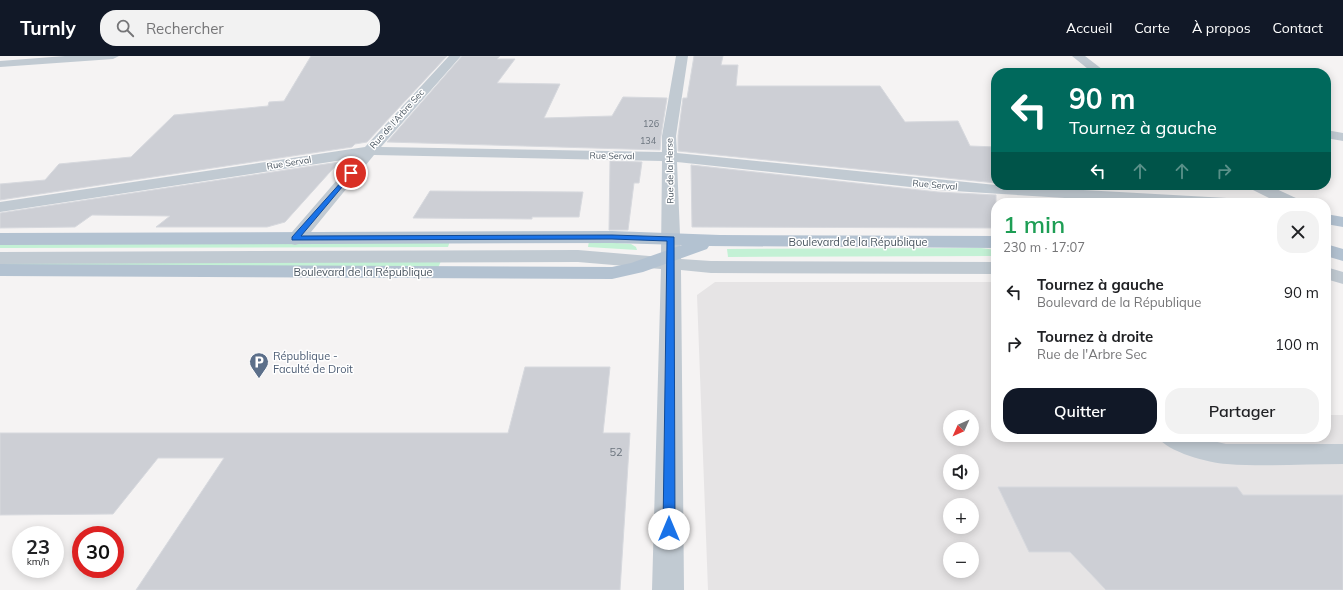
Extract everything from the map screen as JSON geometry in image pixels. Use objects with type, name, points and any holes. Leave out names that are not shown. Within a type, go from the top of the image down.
[{"type":"main road","points":[[1331,220],[1343,221]]},
{"type":"main road","name":"Boulevard de la République","points":[[0,239],[612,237],[667,256]]},
{"type":"main road","name":"Boulevard de la République","points":[[0,270],[612,273],[629,270],[694,247],[720,242],[991,242]]},
{"type":"street","points":[[0,64],[113,56]]},
{"type":"street","name":"Rue de l'Arbre Sec","points":[[295,239],[369,151],[455,56]]},
{"type":"street","name":"Rue de la Herse","points":[[668,590],[667,256],[670,157],[669,136],[682,56]]},
{"type":"street","points":[[1078,56],[1094,68]]},
{"type":"street","points":[[1331,135],[1343,137]]},
{"type":"street","name":"Rue Serval","points":[[0,207],[369,151],[670,157],[938,185],[991,188]]},
{"type":"street","name":"Rue Serval","points":[[1018,190],[1147,198]]},
{"type":"street","points":[[1261,190],[1268,198]]},
{"type":"street","points":[[1265,190],[1282,198]]},
{"type":"street","points":[[1331,217],[1343,221]]},
{"type":"street","points":[[0,251],[579,249],[667,256],[763,260],[991,260]]},
{"type":"street","points":[[0,258],[572,256],[616,258],[667,256],[711,268],[991,268]]},
{"type":"street","points":[[1331,256],[1343,272]]},
{"type":"street","points":[[1331,274],[1343,278]]},
{"type":"street","points":[[1182,442],[1194,447],[1226,454],[1343,454]]},
{"type":"shaded area","points":[[715,282],[991,282],[991,442],[1331,442],[1331,415],[1343,415],[1343,590],[708,590],[697,295]]},
{"type":"green space","points":[[450,241],[448,247],[0,248],[0,243]]},
{"type":"green space","points":[[589,241],[631,244],[636,247],[637,250],[588,247]]},
{"type":"green space","points":[[981,248],[991,249],[991,256],[728,257],[727,249]]},
{"type":"green space","points":[[0,261],[441,261],[438,268],[0,268]]},
{"type":"building","points":[[311,56],[447,56],[367,142],[355,144],[352,147],[0,200],[0,184],[45,180],[59,164],[131,157],[174,115],[268,106],[269,102],[284,101]]},
{"type":"building","points":[[462,56],[500,56],[497,59],[515,59],[497,83],[560,84],[544,118],[612,116],[623,97],[667,98],[660,150],[387,142]]},
{"type":"building","points":[[694,56],[723,56],[721,65],[738,65],[736,86],[880,86],[905,122],[958,121],[970,146],[991,147],[991,182],[678,151],[678,136],[683,98],[687,98]]},
{"type":"building","points":[[610,161],[642,162],[639,183],[634,183],[628,230],[609,230]]},
{"type":"building","points":[[339,162],[285,222],[267,227],[156,227],[170,216],[92,215],[75,227],[0,228],[0,213]]},
{"type":"building","points":[[691,165],[938,192],[996,195],[996,198],[991,198],[991,228],[692,227]]},
{"type":"building","points":[[430,191],[583,192],[579,217],[532,217],[532,219],[413,218]]},
{"type":"building","points":[[525,367],[610,367],[603,433],[630,433],[620,590],[136,590],[224,458],[158,458],[113,514],[0,515],[0,433],[508,433]]},
{"type":"building","points":[[998,487],[1237,487],[1243,495],[1343,495],[1343,590],[1106,590],[1070,552],[1029,552]]},
{"type":"place","name":"République - Faculté de Droit","points":[[259,379]]},
{"type":"route","points":[[351,173],[295,239],[612,237],[671,239],[669,529]]}]
